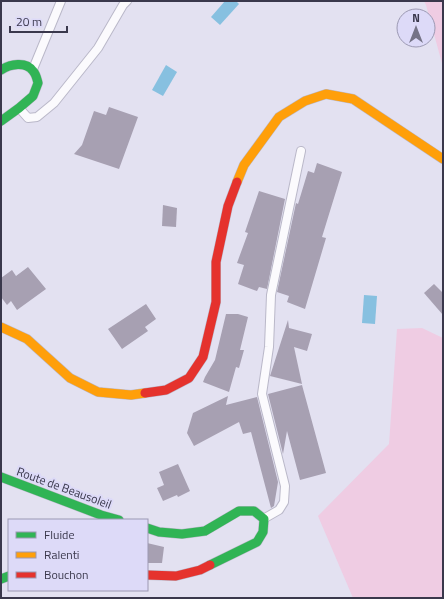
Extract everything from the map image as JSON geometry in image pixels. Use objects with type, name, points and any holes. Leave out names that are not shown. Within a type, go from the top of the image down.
[{"type":"street","points":[[1,70],[7,66],[23,64],[33,70],[38,83],[33,96],[1,121]]},
{"type":"street","points":[[1,327],[27,340],[70,378],[98,392],[131,395],[166,390],[190,378],[203,357],[216,302],[216,262],[228,206],[244,165],[279,117],[306,101],[326,94],[353,99],[443,159]]},
{"type":"street","name":"Route de Beausoleil","points":[[1,477],[101,515],[116,519]]},
{"type":"street","points":[[148,528],[159,532],[182,534],[204,531],[239,511],[254,511],[264,519],[263,532],[257,542],[200,570],[176,576],[148,575]]},
{"type":"lane","points":[[33,70],[61,1]]},
{"type":"lane","points":[[19,108],[28,118],[37,117],[54,103],[98,48],[123,5],[127,1]]},
{"type":"lane","points":[[264,519],[279,510],[284,502],[285,486],[262,394],[269,347],[271,295],[301,151]]},
{"type":"shaded area","points":[[424,1],[443,1],[443,67],[436,41],[436,8],[427,8]]},
{"type":"shaded area","points":[[422,328],[443,338],[443,598],[353,598],[318,516],[389,444],[397,329]]},
{"type":"water","points":[[225,1],[236,1],[239,4],[220,25],[211,17]]},
{"type":"water","points":[[166,65],[177,72],[163,96],[152,90]]},
{"type":"water","points":[[364,295],[377,296],[375,324],[362,323]]},
{"type":"building","points":[[109,107],[138,117],[119,169],[74,154],[82,145],[94,111],[106,115]]},
{"type":"building","points":[[317,163],[342,172],[322,237],[326,238],[305,309],[287,302],[289,296],[277,292],[296,203],[298,204],[308,171],[314,173]]},
{"type":"building","points":[[259,191],[285,199],[267,289],[259,287],[257,291],[238,284],[244,265],[237,263],[248,233],[245,232]]},
{"type":"building","points":[[163,205],[177,208],[176,227],[162,226]]},
{"type":"building","points":[[28,267],[46,289],[17,310],[11,301],[7,305],[1,297],[1,278],[12,270],[16,276]]},
{"type":"building","points":[[434,284],[443,293],[443,315],[424,293]]},
{"type":"building","points":[[146,304],[156,319],[145,327],[148,331],[122,349],[108,329]]},
{"type":"building","points":[[226,314],[238,314],[248,317],[240,350],[244,350],[239,368],[236,367],[229,392],[203,382],[215,360]]},
{"type":"building","points":[[288,320],[289,328],[312,334],[307,351],[294,347],[302,384],[270,376]]},
{"type":"building","points":[[302,385],[326,473],[300,480],[287,431],[283,454],[268,394]]},
{"type":"building","points":[[228,396],[226,405],[257,397],[278,482],[274,506],[271,508],[251,432],[243,434],[239,422],[194,446],[187,433],[193,413]]},
{"type":"building","points":[[178,464],[190,491],[178,497],[177,495],[163,501],[157,488],[164,485],[159,472]]},
{"type":"building","points":[[148,543],[164,547],[162,563],[148,563]]},
{"type":"traffic: fast","points":[[1,70],[18,64],[26,66],[34,72],[38,83],[33,96],[1,121]]},
{"type":"traffic: fast","points":[[1,477],[101,515],[115,519]]},
{"type":"traffic: fast","points":[[148,528],[159,532],[182,534],[205,531],[239,511],[254,511],[264,519],[263,532],[257,542],[210,565]]},
{"type":"traffic: fast","points":[[1,579],[8,576]]},
{"type":"traffic: slow","points":[[237,182],[244,165],[279,117],[305,101],[326,94],[353,99],[443,159]]},
{"type":"traffic: slow","points":[[1,327],[27,339],[70,378],[98,392],[131,395],[145,393]]},
{"type":"traffic: jam","points":[[145,393],[166,390],[189,378],[203,357],[216,302],[216,262],[228,206],[237,182]]},
{"type":"traffic: jam","points":[[148,575],[176,576],[200,570],[210,565]]}]
